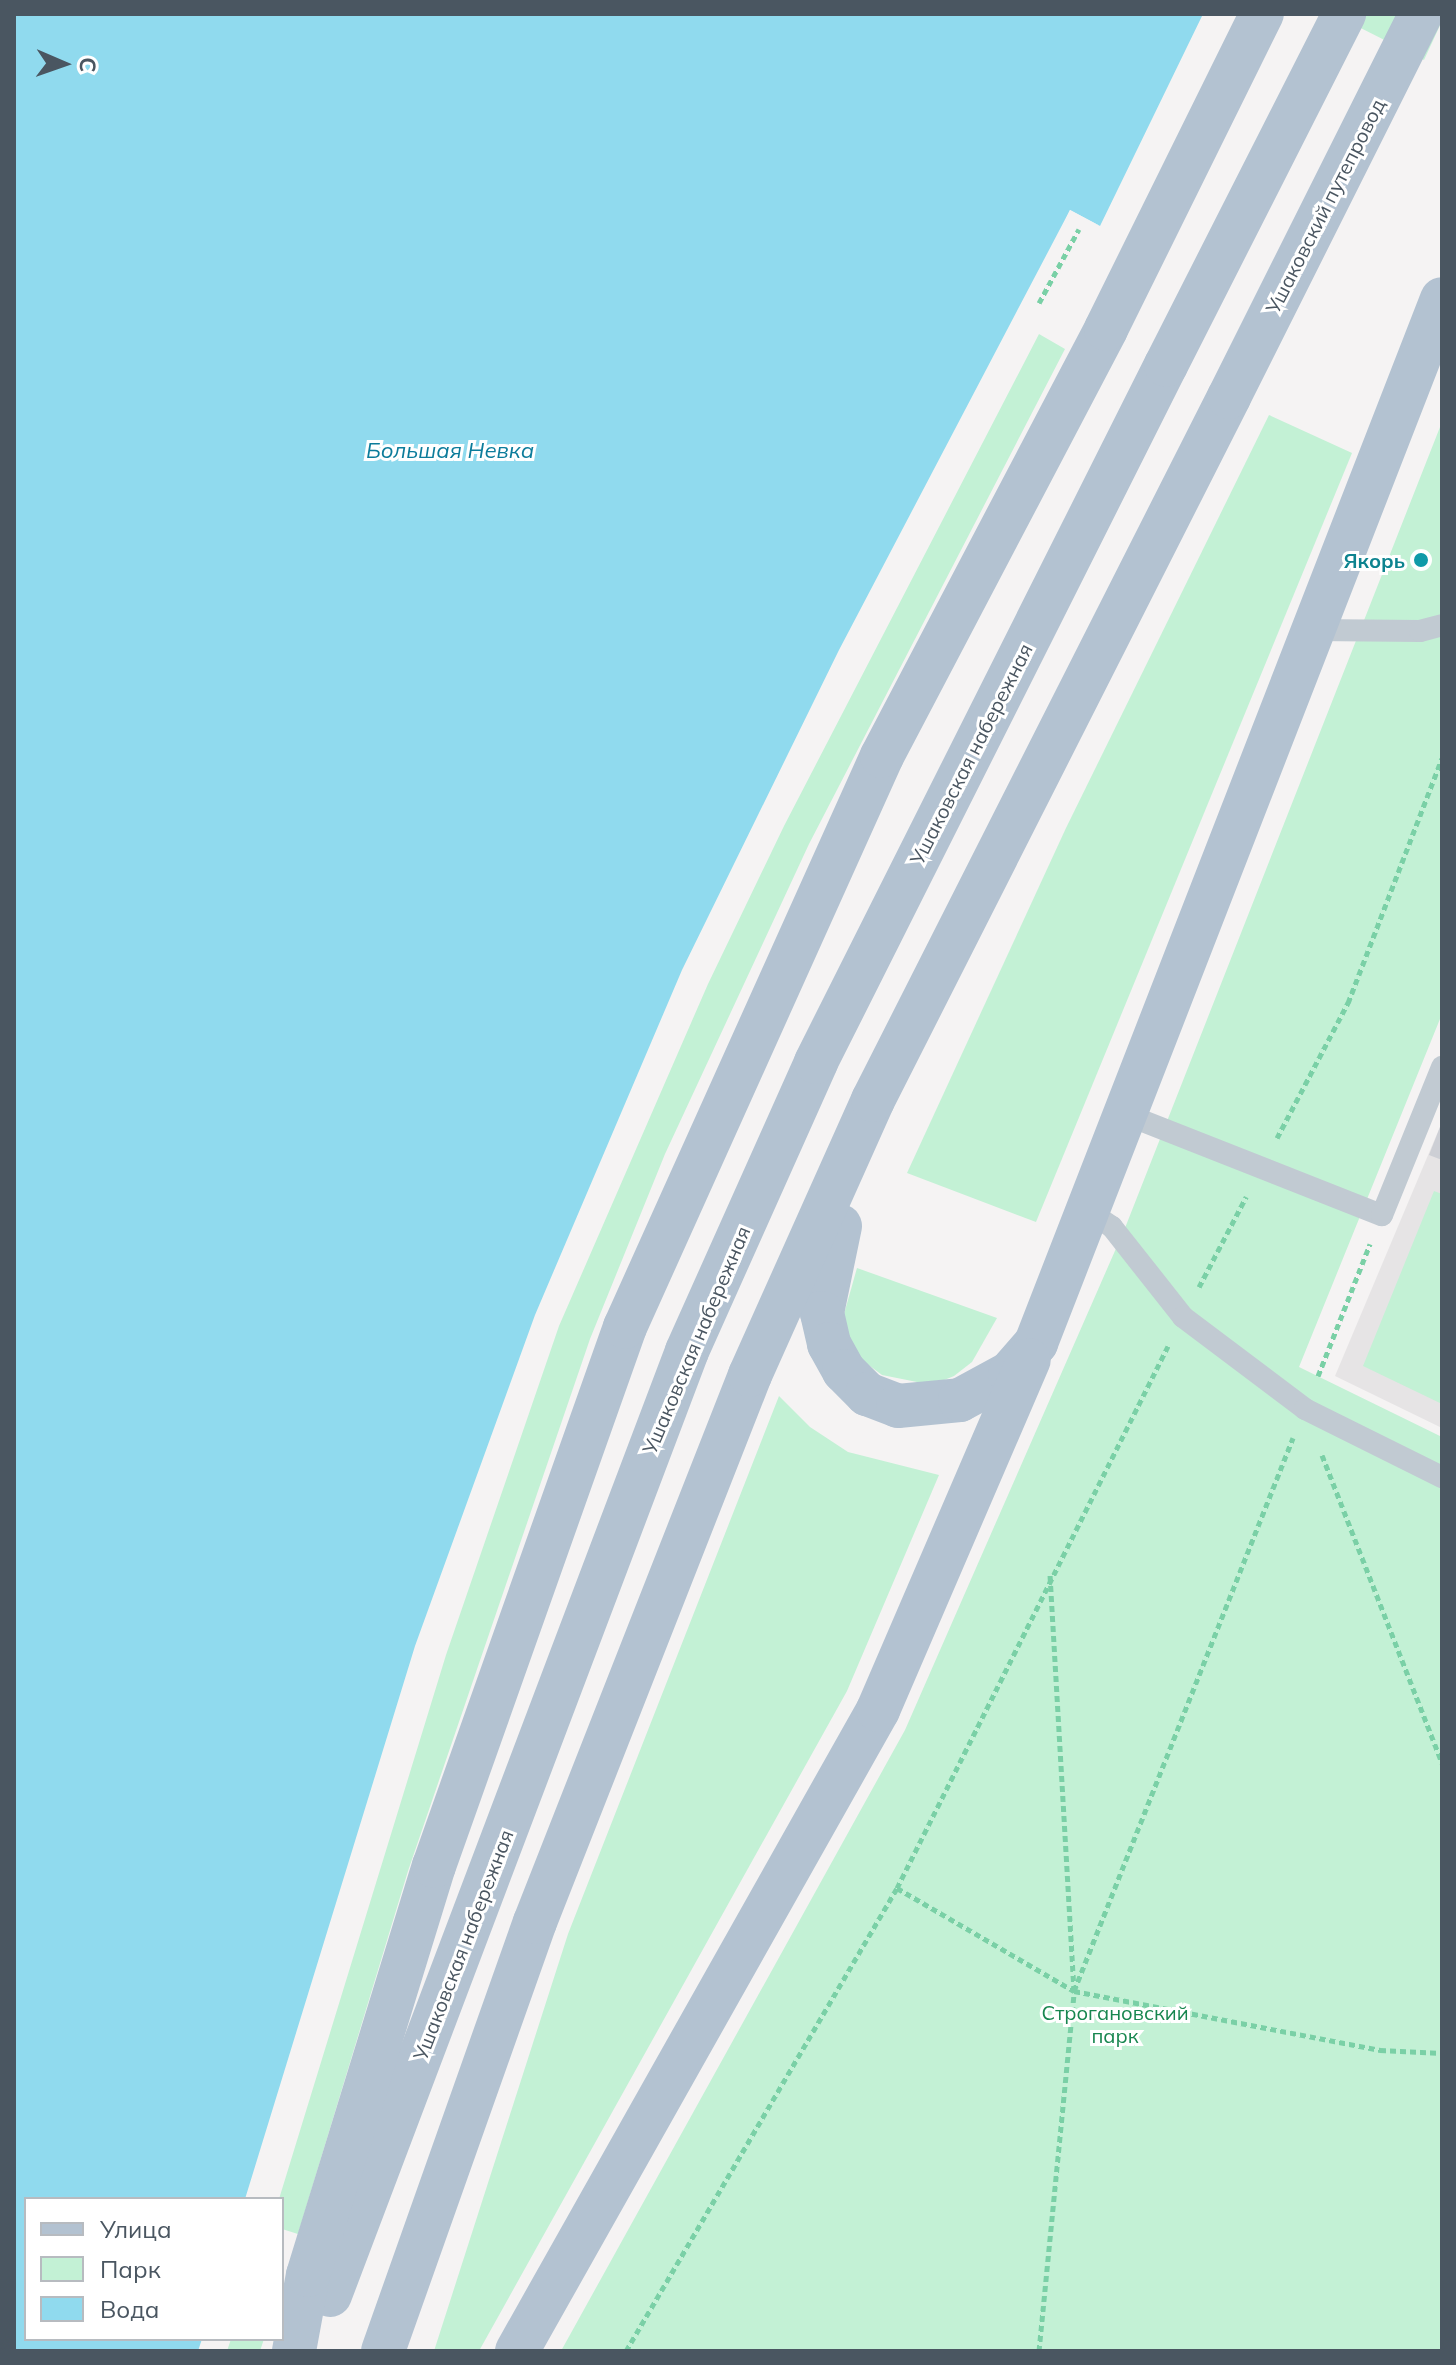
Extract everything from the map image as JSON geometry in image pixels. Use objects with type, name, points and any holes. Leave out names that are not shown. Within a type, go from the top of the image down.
[{"type":"main road","points":[[294,2351],[295,2271],[434,1866],[625,1327],[882,756],[1106,329],[1262,14]]},
{"type":"main road","name":"Ушаковская набережная","points":[[309,2351],[687,1351],[816,1062],[1344,14]]},
{"type":"main road","name":"Ушаковский путепровод","points":[[873,1100],[1421,14]]},
{"type":"main road","points":[[517,2351],[878,1710],[1036,1343],[1442,299]]},
{"type":"main road","points":[[873,1100],[826,1277],[822,1313],[829,1344],[844,1371],[867,1394],[898,1406],[929,1407],[988,1389],[1036,1343]]},
{"type":"main road","points":[[383,2351],[535,1922],[750,1375],[873,1100]]},
{"type":"lane","points":[[1314,630],[1420,631],[1442,625]]},
{"type":"lane","points":[[1125,1114],[1382,1215],[1442,1067]]},
{"type":"lane","points":[[1087,1210],[1112,1227],[1183,1317],[1305,1409],[1442,1477]]},
{"type":"path","points":[[1039,303],[1079,229]]},
{"type":"path","points":[[626,2351],[897,1888],[1050,1574],[1348,1003],[1442,758]]},
{"type":"path","points":[[1074,1991],[1382,1215]]},
{"type":"path","points":[[1305,1409],[1442,1763]]},
{"type":"path","points":[[1039,2351],[1074,1991],[1050,1574]]},
{"type":"path","points":[[897,1888],[1074,1991],[1380,2050],[1442,2053]]},
{"type":"shaded area","points":[[1442,1122],[1442,1428],[1335,1376]]},
{"type":"green space","points":[[1333,14],[1442,14],[1442,21],[1424,60]]},
{"type":"green space","points":[[1039,334],[1065,349],[809,844],[665,1154],[590,1339],[408,1871],[298,2234],[284,2230],[284,2197],[280,2197],[446,1655],[559,1326],[708,984],[784,826]]},
{"type":"green space","points":[[1269,415],[1352,453],[1036,1222],[907,1173],[1066,828]]},
{"type":"green space","name":"Строгановский парк","points":[[1442,422],[1442,1014],[1299,1367],[1442,1437],[1442,2351],[561,2351],[905,1730],[1125,1228]]},
{"type":"green space","points":[[1434,1191],[1442,1194],[1442,1404],[1363,1366]]},
{"type":"green space","points":[[857,1268],[997,1318],[972,1362],[954,1376],[932,1385],[882,1375],[862,1360],[849,1339],[844,1314]]},
{"type":"green space","points":[[779,1396],[810,1427],[848,1452],[939,1475],[847,1691],[479,2351],[434,2351],[568,1934]]},
{"type":"green space","points":[[230,2341],[263,2341],[260,2351],[227,2351]]},
{"type":"water","name":"Большая Невка","points":[[14,14],[1203,14],[1100,226],[1070,210],[839,650],[682,970],[535,1315],[415,1646],[246,2197],[24,2197],[24,2341],[201,2341],[198,2351],[14,2351]]},
{"type":"pier","points":[[1070,210],[1100,226],[1072,215],[1029,297]]},
{"type":"building","points":[[1442,1122],[1442,1160],[1429,1155]]},
{"type":"place","name":"Якорь","points":[[1421,560]]}]
